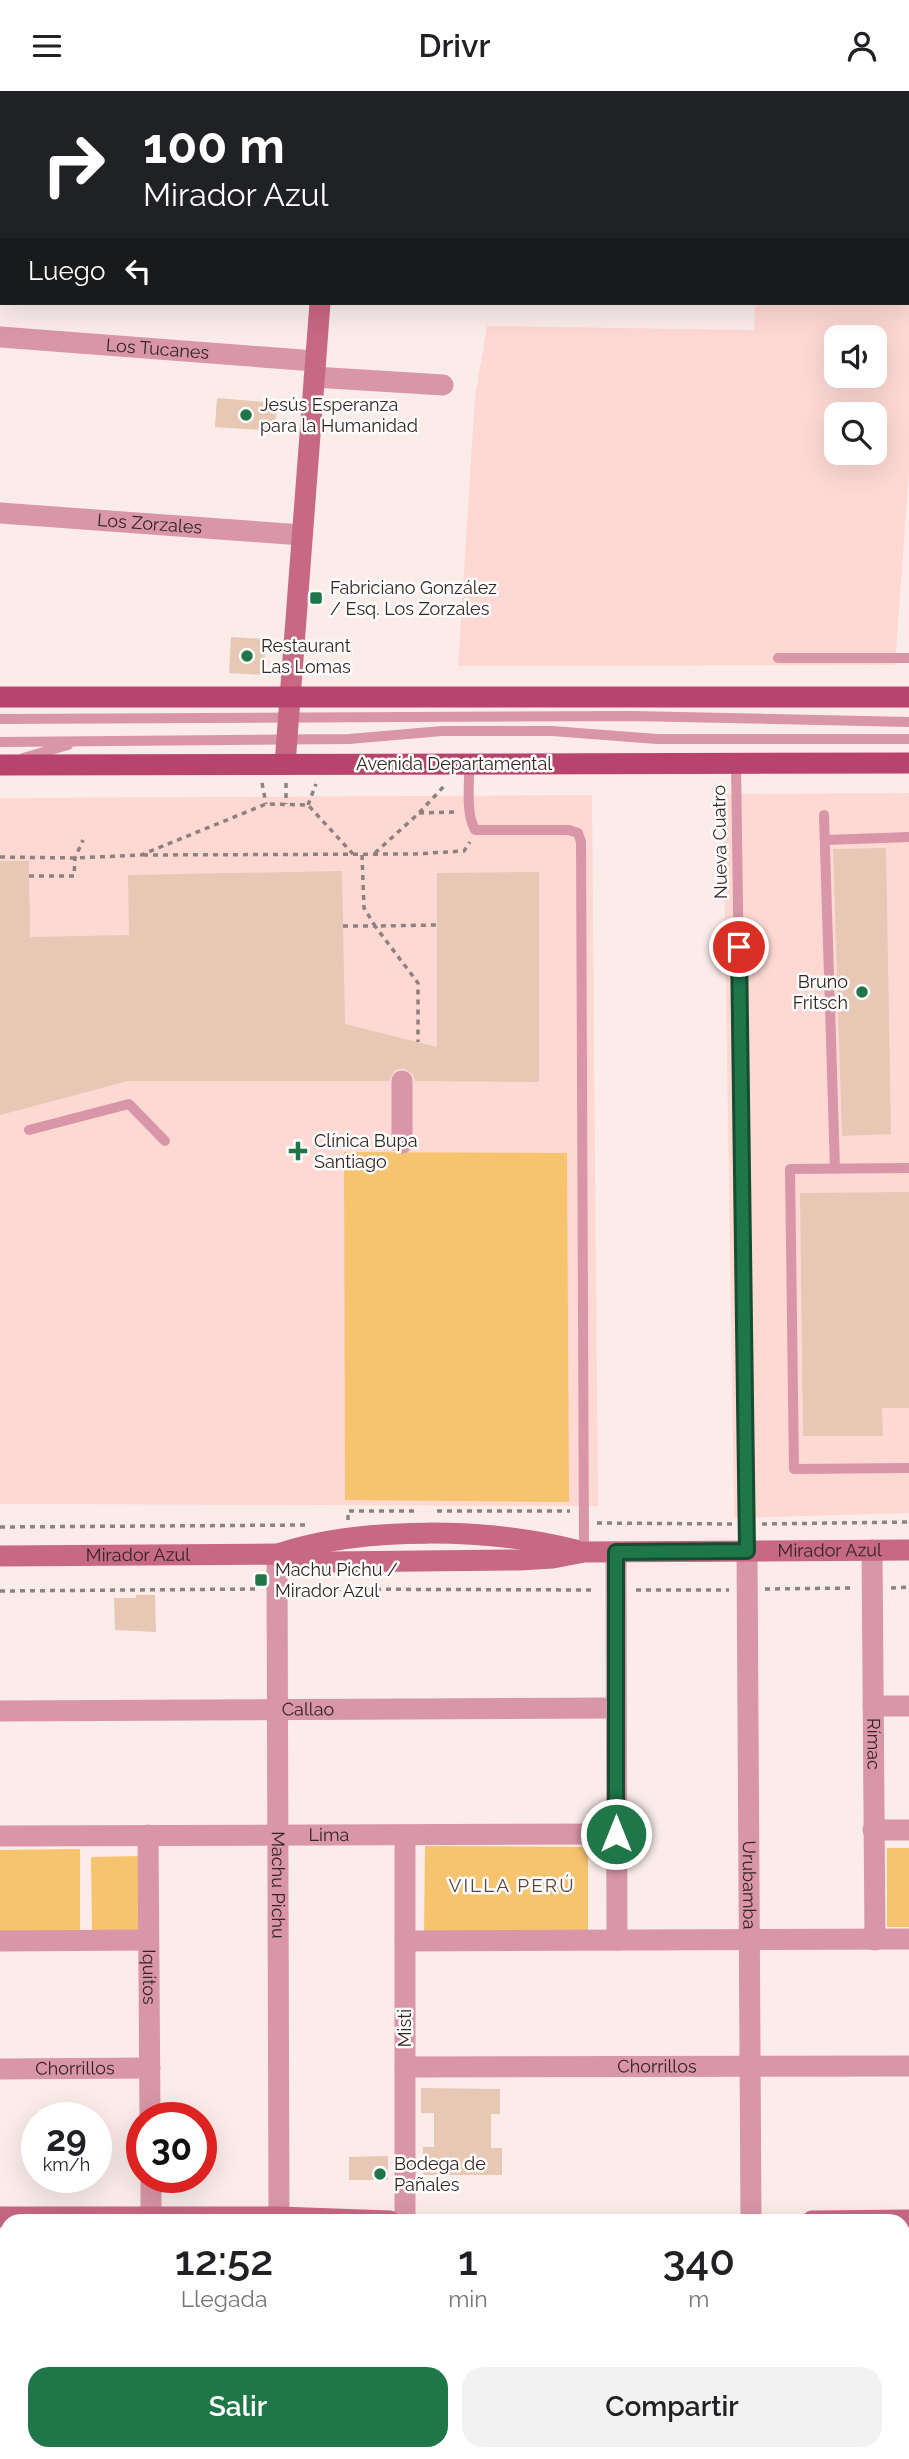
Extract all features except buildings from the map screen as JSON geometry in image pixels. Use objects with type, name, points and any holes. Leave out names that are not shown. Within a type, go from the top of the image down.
[{"type":"main road","points":[[0,697],[288,707],[909,697]]},
{"type":"main road","name":"Avenida Departamental","points":[[0,765],[285,773],[469,763],[909,763]]},
{"type":"street","points":[[285,773],[320,305]]},
{"type":"street","name":"Los Tucanes","points":[[0,337],[315,369],[443,385]]},
{"type":"street","name":"Los Zorzales","points":[[0,513],[302,535]]},
{"type":"street","points":[[402,1081],[402,1143]]},
{"type":"street","name":"Rímac","points":[[872,1550],[875,1940]]},
{"type":"street","name":"Mirador Azul","points":[[0,1556],[277,1554],[330,1562],[519,1560],[553,1558],[584,1552],[909,1550]]},
{"type":"street","name":"Urubamba","points":[[747,1551],[751,2214]]},
{"type":"street","points":[[616,1552],[617,1940]]},
{"type":"street","name":"Machu Pichu","points":[[270,2214],[278,1835],[277,1554]]},
{"type":"street","points":[[873,1706],[909,1706]]},
{"type":"street","name":"Callao","points":[[0,1711],[616,1708]]},
{"type":"street","points":[[873,1830],[909,1830]]},
{"type":"street","name":"Lima","points":[[0,1836],[616,1834]]},
{"type":"street","name":"Iquitos","points":[[148,1835],[150,2102]]},
{"type":"street","name":"Misti","points":[[405,1835],[405,2214]]},
{"type":"street","points":[[405,1941],[909,1939]]},
{"type":"street","points":[[0,1941],[148,1940]]},
{"type":"street","name":"Chorrillos","points":[[405,2067],[909,2066]]},
{"type":"street","name":"Chorrillos","points":[[0,2069],[150,2068]]},
{"type":"street","points":[[151,2193],[151,2214]]},
{"type":"lane","points":[[778,658],[909,659]]},
{"type":"lane","points":[[0,719],[288,707],[909,722]]},
{"type":"lane","points":[[0,742],[349,739],[442,731],[552,731],[657,739],[909,739]]},
{"type":"lane","points":[[0,765],[82,741]]},
{"type":"lane","points":[[469,763],[470,812],[475,829],[569,830],[578,833],[581,842],[584,1552]]},
{"type":"lane","name":"Nueva Cuatro","points":[[736,763],[747,1551]]},
{"type":"lane","points":[[824,815],[835,1169]]},
{"type":"lane","points":[[825,840],[909,837]]},
{"type":"lane","points":[[29,1130],[129,1104],[165,1141]]},
{"type":"lane","points":[[909,1168],[790,1169],[794,1469],[909,1468]]},
{"type":"path","points":[[285,773],[286,804]]},
{"type":"path","points":[[262,783],[266,804]]},
{"type":"path","points":[[308,805],[317,783]]},
{"type":"path","points":[[374,855],[446,784]]},
{"type":"path","points":[[141,855],[266,804],[308,805],[353,854]]},
{"type":"path","points":[[419,813],[470,812]]},
{"type":"path","points":[[0,857],[374,855],[464,851],[475,829]]},
{"type":"path","points":[[29,876],[74,876],[75,858],[83,840]]},
{"type":"path","points":[[362,855],[364,908],[418,983],[418,1042]]},
{"type":"path","points":[[344,926],[437,925]]},
{"type":"path","points":[[0,1591],[746,1590],[909,1587]]},
{"type":"shaded area","points":[[756,305],[909,305],[909,472],[895,665],[458,666],[475,397],[487,326],[754,330]]},
{"type":"shaded area","points":[[909,793],[909,1513],[734,1518],[723,794]]},
{"type":"shaded area","name":"Clínica Bupa Santiago","points":[[592,795],[598,1506],[0,1504],[0,798]]},
{"type":"shaded area","points":[[344,1152],[567,1153],[569,1502],[345,1500]]},
{"type":"shaded area","points":[[425,1846],[588,1847],[588,1934],[424,1933]]},
{"type":"shaded area","points":[[887,1848],[909,1848],[909,1927],[887,1927]]},
{"type":"shaded area","points":[[80,1849],[80,1931],[0,1931],[0,1850]]},
{"type":"shaded area","points":[[140,1856],[140,1931],[92,1931],[91,1857]]},
{"type":"place","name":"Jesús Esperanza para la Humanidad","points":[[246,415]]},
{"type":"place","name":"Fabriciano González / Esq. Los Zorzales","points":[[316,598]]},
{"type":"place","name":"Restaurant Las Lomas","points":[[247,656]]},
{"type":"place","name":"Bruno Fritsch","points":[[862,992]]},
{"type":"place","name":"Clínica Bupa Santiago","points":[[298,1151]]},
{"type":"place","name":"Machu Pichu / Mirador Azul","points":[[261,1580]]},
{"type":"place","name":"Bodega de Pañales","points":[[380,2174]]},
{"type":"district","name":"VILLA PERÚ","points":[[512,1885]]},
{"type":"route","points":[[616,1834],[616,1552],[747,1551],[739,947]]}]
